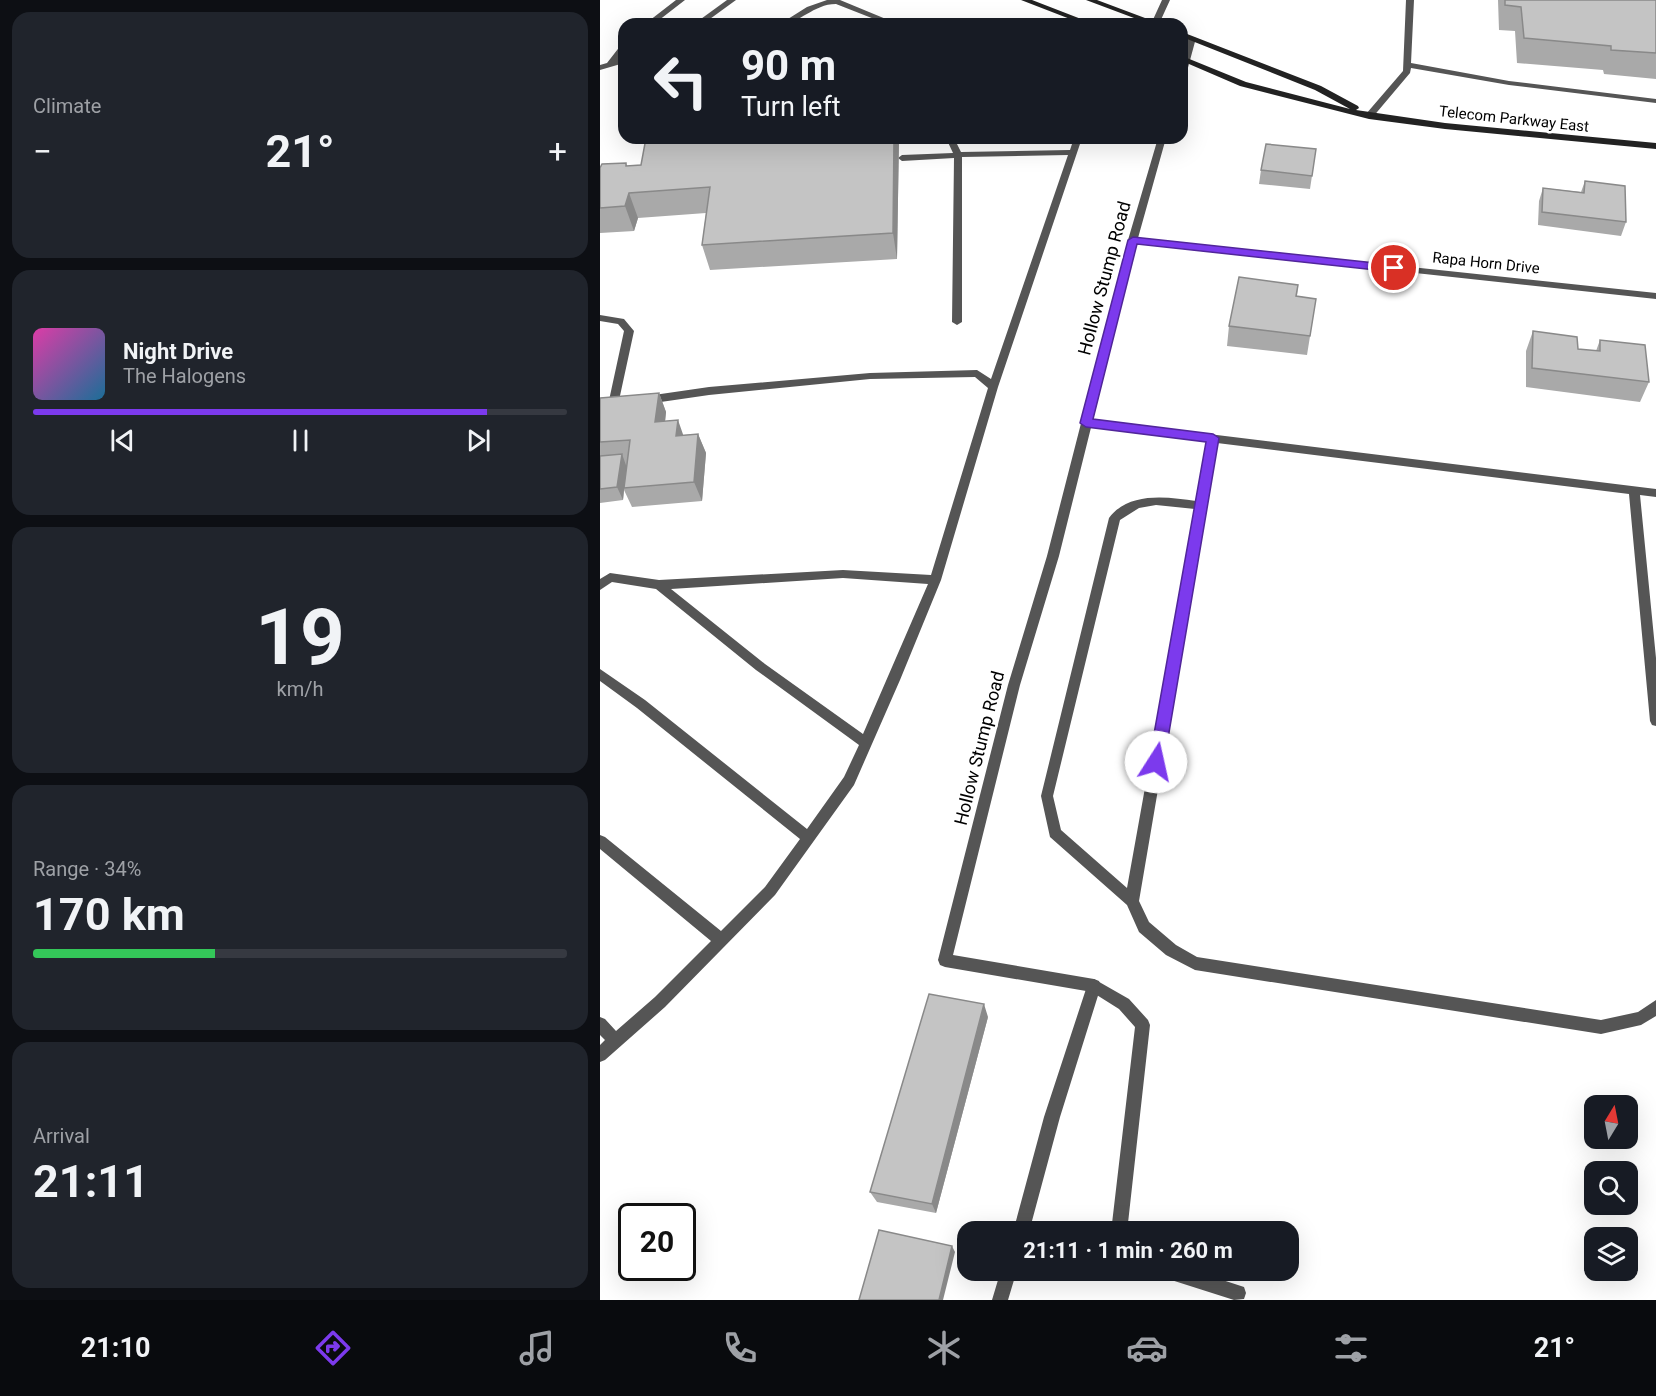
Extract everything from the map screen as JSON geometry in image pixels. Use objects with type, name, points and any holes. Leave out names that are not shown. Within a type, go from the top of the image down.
[{"type":"street","points":[[657,18],[681,0]]},
{"type":"street","points":[[706,18],[732,0]]},
{"type":"street","points":[[1025,0],[1074,18]]},
{"type":"street","points":[[1090,0],[1140,18]]},
{"type":"street","points":[[1158,18],[1166,0]]},
{"type":"street","points":[[1369,116],[1407,71],[1410,0]]},
{"type":"street","points":[[793,18],[818,2],[837,2],[878,18]]},
{"type":"street","name":"Telecom Parkway East","points":[[1188,36],[1318,88],[1369,116]]},
{"type":"street","points":[[1188,48],[1192,38]]},
{"type":"street","points":[[609,64],[618,54]]},
{"type":"street","name":"Telecom Parkway East","points":[[1188,60],[1243,84],[1369,116],[1445,126],[1656,146]]},
{"type":"street","points":[[600,68],[618,62]]},
{"type":"street","points":[[1407,65],[1521,85],[1656,101]]},
{"type":"street","points":[[953,144],[958,155],[957,322]]},
{"type":"street","points":[[600,1055],[660,1002],[770,891],[849,781],[935,580],[993,387],[1076,144]]},
{"type":"street","name":"Hollow Stump Road","points":[[1120,1221],[1143,1025],[1124,1004],[1094,986],[945,960],[1014,685],[1053,556],[1133,240],[1160,144]]},
{"type":"street","points":[[902,158],[1073,152]]},
{"type":"street","name":"Rapa Horn Drive","points":[[1133,240],[1656,296]]},
{"type":"street","points":[[600,318],[621,321],[629,331],[624,403]]},
{"type":"street","points":[[600,406],[709,391],[870,375],[977,373],[993,387]]},
{"type":"street","points":[[1086,423],[1656,493]]},
{"type":"street","points":[[1132,901],[1213,438]]},
{"type":"street","points":[[1634,490],[1656,721]]},
{"type":"street","points":[[1202,506],[1152,500],[1128,507],[1115,518],[1047,796],[1054,833],[1089,861],[1132,901],[1144,927],[1172,950],[1195,963],[1600,1027],[1641,1018],[1656,1006]]},
{"type":"street","points":[[600,585],[610,577],[659,585],[843,574],[935,580]]},
{"type":"street","points":[[659,585],[722,638],[802,700],[866,743]]},
{"type":"street","points":[[600,674],[641,704],[808,838]]},
{"type":"street","points":[[600,841],[721,940]]},
{"type":"street","points":[[1024,1221],[1052,1118],[1094,986]]},
{"type":"street","points":[[600,1024],[616,1041]]},
{"type":"street","points":[[1000,1300],[1006,1281]]},
{"type":"street","points":[[1200,1281],[1238,1293]]},
{"type":"building","points":[[1505,0],[1656,0],[1656,53],[1611,50],[1611,46],[1524,38],[1521,7],[1505,5]]},
{"type":"building","points":[[645,144],[894,144],[893,233],[702,245],[710,187],[629,193],[625,206],[600,208],[600,168],[602,164],[641,165]]},
{"type":"building","points":[[1266,144],[1316,149],[1312,176],[1261,170]]},
{"type":"building","points":[[1585,181],[1625,186],[1626,222],[1542,212],[1543,188],[1584,193]]},
{"type":"building","points":[[1239,277],[1298,285],[1296,296],[1316,299],[1310,336],[1229,326]]},
{"type":"building","points":[[1533,331],[1577,337],[1578,349],[1600,351],[1600,340],[1645,345],[1649,382],[1532,368]]},
{"type":"building","points":[[659,393],[655,422],[678,420],[676,436],[698,434],[694,482],[624,488],[630,440],[600,442],[600,398]]},
{"type":"building","points":[[622,454],[617,487],[600,489],[600,456]]},
{"type":"building","points":[[929,994],[984,1004],[932,1204],[870,1192]]},
{"type":"building","points":[[879,1230],[952,1246],[939,1300],[859,1300]]},
{"type":"route","points":[[1156,762],[1213,438],[1086,423],[1133,240],[1394,268]]}]
